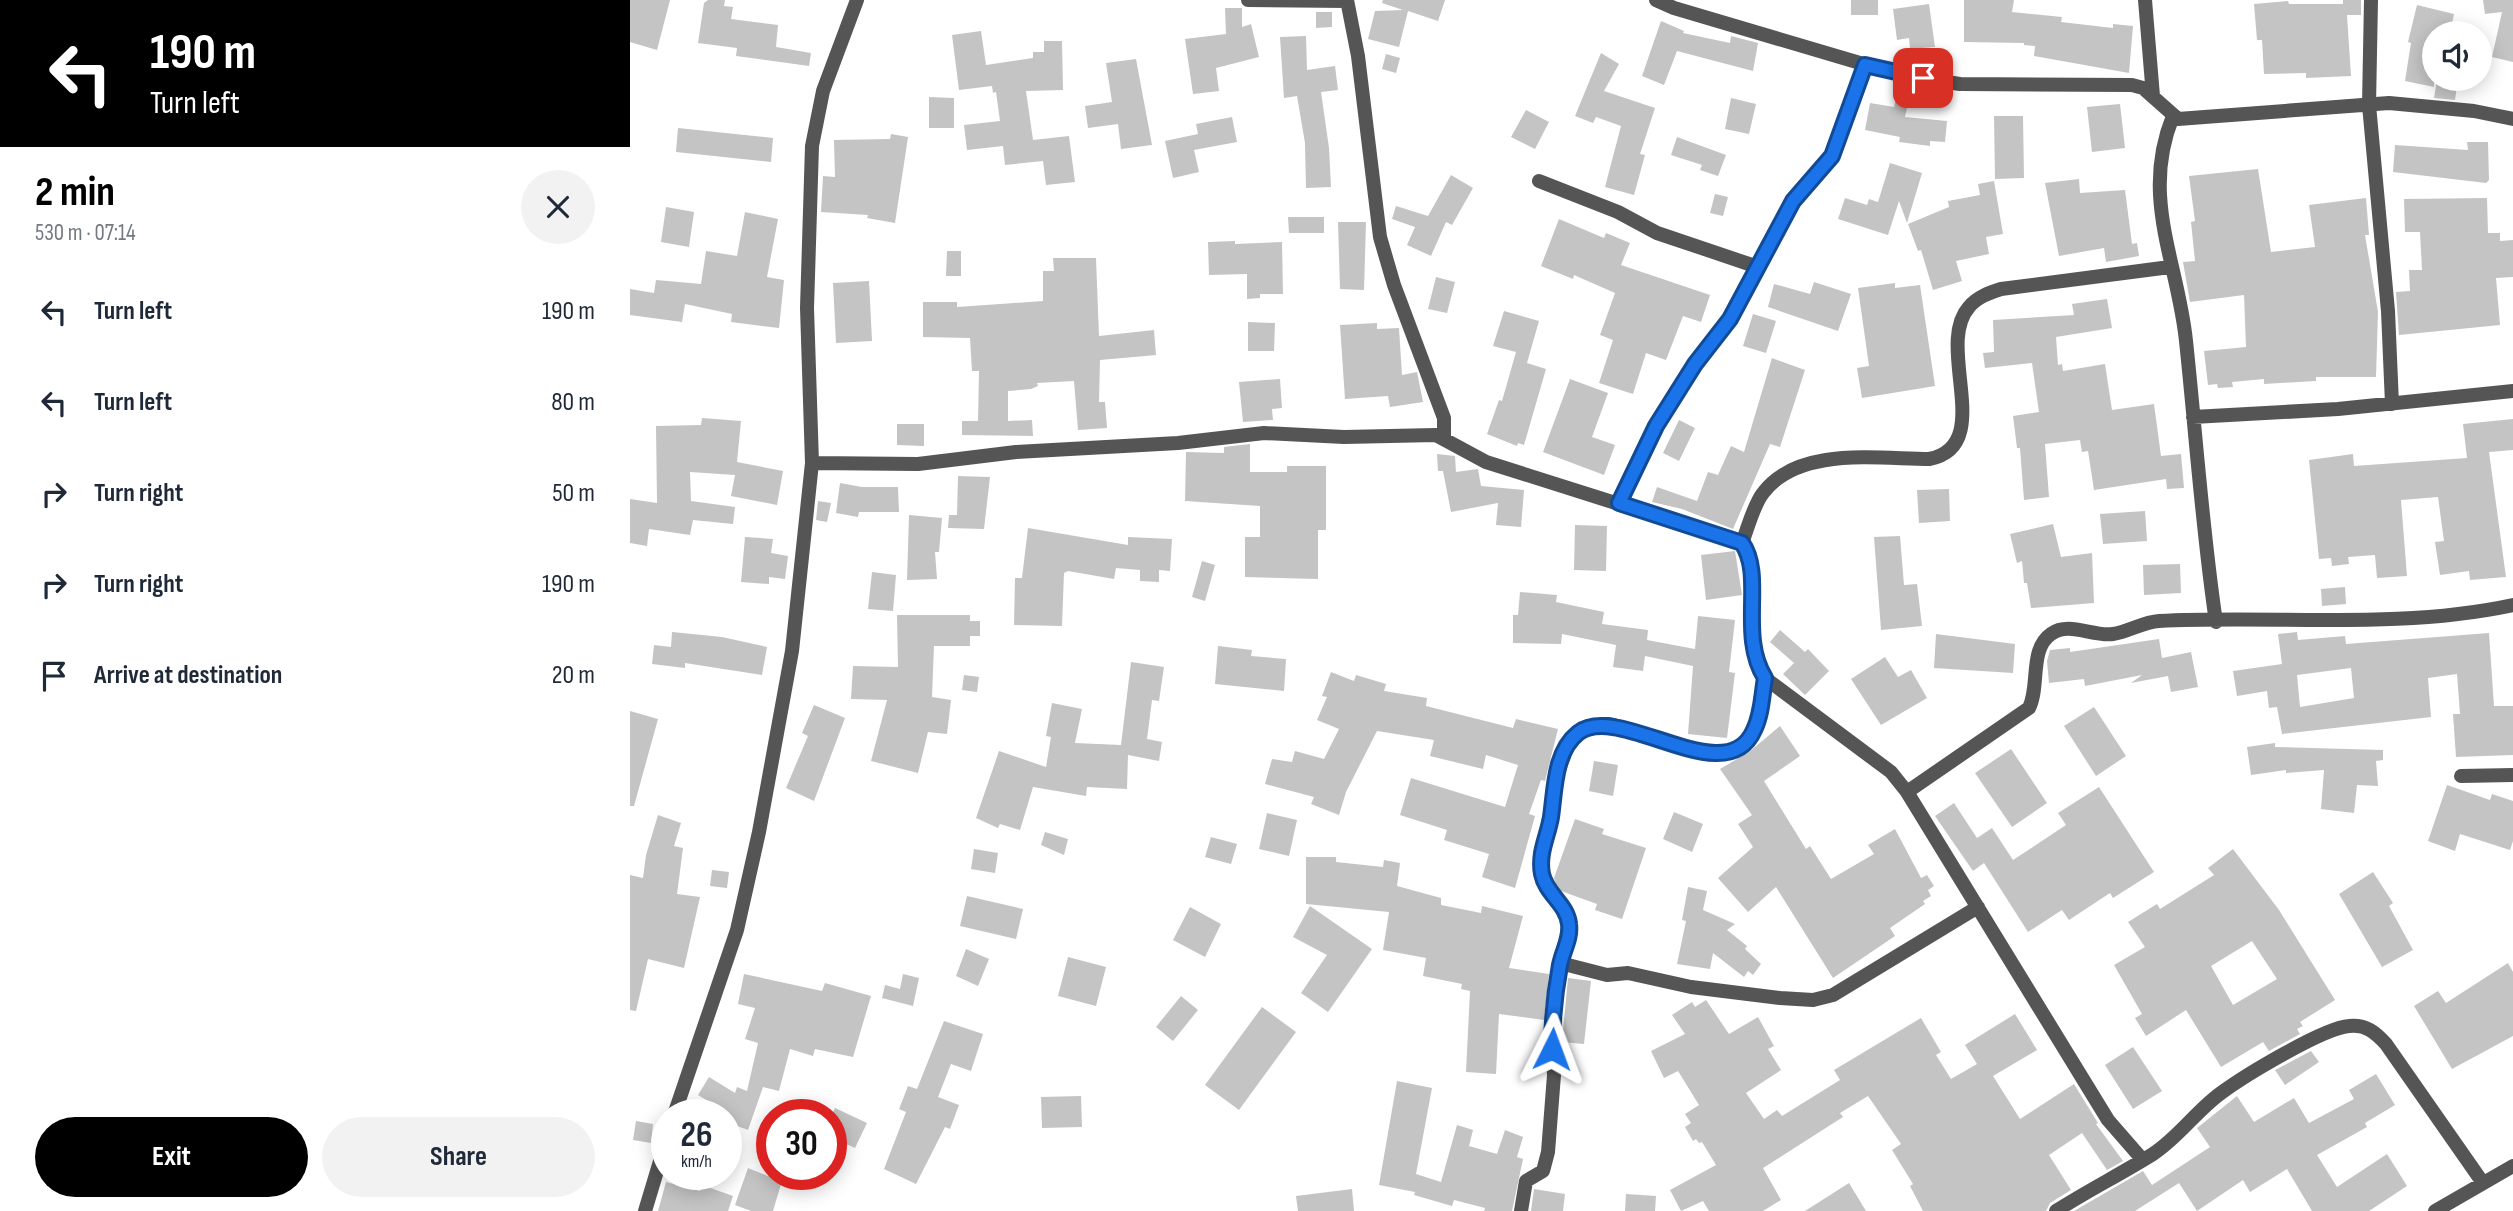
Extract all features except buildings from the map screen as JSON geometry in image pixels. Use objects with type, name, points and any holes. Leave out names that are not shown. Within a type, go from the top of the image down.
[{"type":"street","points":[[679,1099],[719,976],[737,930],[759,832],[792,650],[812,463],[807,308],[812,146],[823,91],[857,0]]},
{"type":"street","points":[[1248,0],[1347,1],[1358,56],[1380,237],[1394,285],[1444,418],[1444,438]]},
{"type":"street","points":[[1656,0],[1674,8],[1904,76],[1960,84],[2121,84],[2143,88],[2178,119],[2389,103],[2474,111],[2513,119]]},
{"type":"street","points":[[2145,0],[2153,96]]},
{"type":"street","points":[[2371,0],[2369,105],[2388,311],[2392,404]]},
{"type":"street","points":[[1619,503],[1656,426],[1695,364],[1730,319],[1793,201],[1832,156],[1865,65]]},
{"type":"street","points":[[2173,116],[2164,138],[2159,188],[2170,267],[2186,337],[2202,526],[2216,622]]},
{"type":"street","points":[[1539,181],[1618,212],[1657,233],[1758,267]]},
{"type":"street","points":[[1742,543],[1761,495],[1775,480],[1795,469],[1828,460],[1929,459],[1944,456],[1956,447],[1962,397],[1959,322],[1968,307],[1982,295],[2001,289],[2170,267]]},
{"type":"street","points":[[2193,417],[2392,404],[2513,391]]},
{"type":"street","points":[[812,463],[918,464],[1016,452],[1178,443],[1264,433],[1344,437],[1436,435],[1486,462],[1742,543],[1750,556],[1750,624],[1755,662],[1765,678],[1891,772],[1907,792],[2108,1121],[2142,1159]]},
{"type":"street","points":[[1907,792],[2029,708],[2035,696],[2037,660],[2043,641],[2052,633],[2070,629],[2112,635],[2156,621],[2396,620],[2513,605]]},
{"type":"street","points":[[1521,1211],[1526,1181],[1543,1171],[1548,1152],[1554,1075],[1552,1031],[1560,963],[1569,939],[1569,923],[1566,913],[1549,892],[1542,874],[1541,854],[1552,814],[1555,780],[1567,748],[1577,733],[1606,724],[1660,742],[1727,752],[1740,748],[1754,732],[1765,678]]},
{"type":"street","points":[[2462,776],[2513,775]]},
{"type":"street","points":[[1560,963],[1607,975],[1628,973],[1691,987],[1813,1000],[1833,995],[1978,907]]},
{"type":"street","points":[[2056,1211],[2182,1132],[2219,1095],[2325,1035],[2348,1026],[2374,1031],[2386,1044],[2483,1183]]},
{"type":"street","points":[[2435,1211],[2513,1166]]},
{"type":"street","points":[[645,1211],[651,1190]]},
{"type":"route","points":[[1552,1049],[1560,963],[1569,939],[1569,923],[1566,913],[1549,892],[1542,874],[1541,854],[1552,814],[1555,780],[1567,748],[1577,733],[1589,727],[1606,724],[1660,742],[1708,751],[1727,752],[1740,748],[1754,732],[1765,678],[1755,662],[1750,624],[1750,556],[1742,543],[1619,503],[1656,426],[1695,364],[1730,319],[1793,201],[1811,176],[1832,156],[1865,65],[1904,76],[1923,78]]}]
